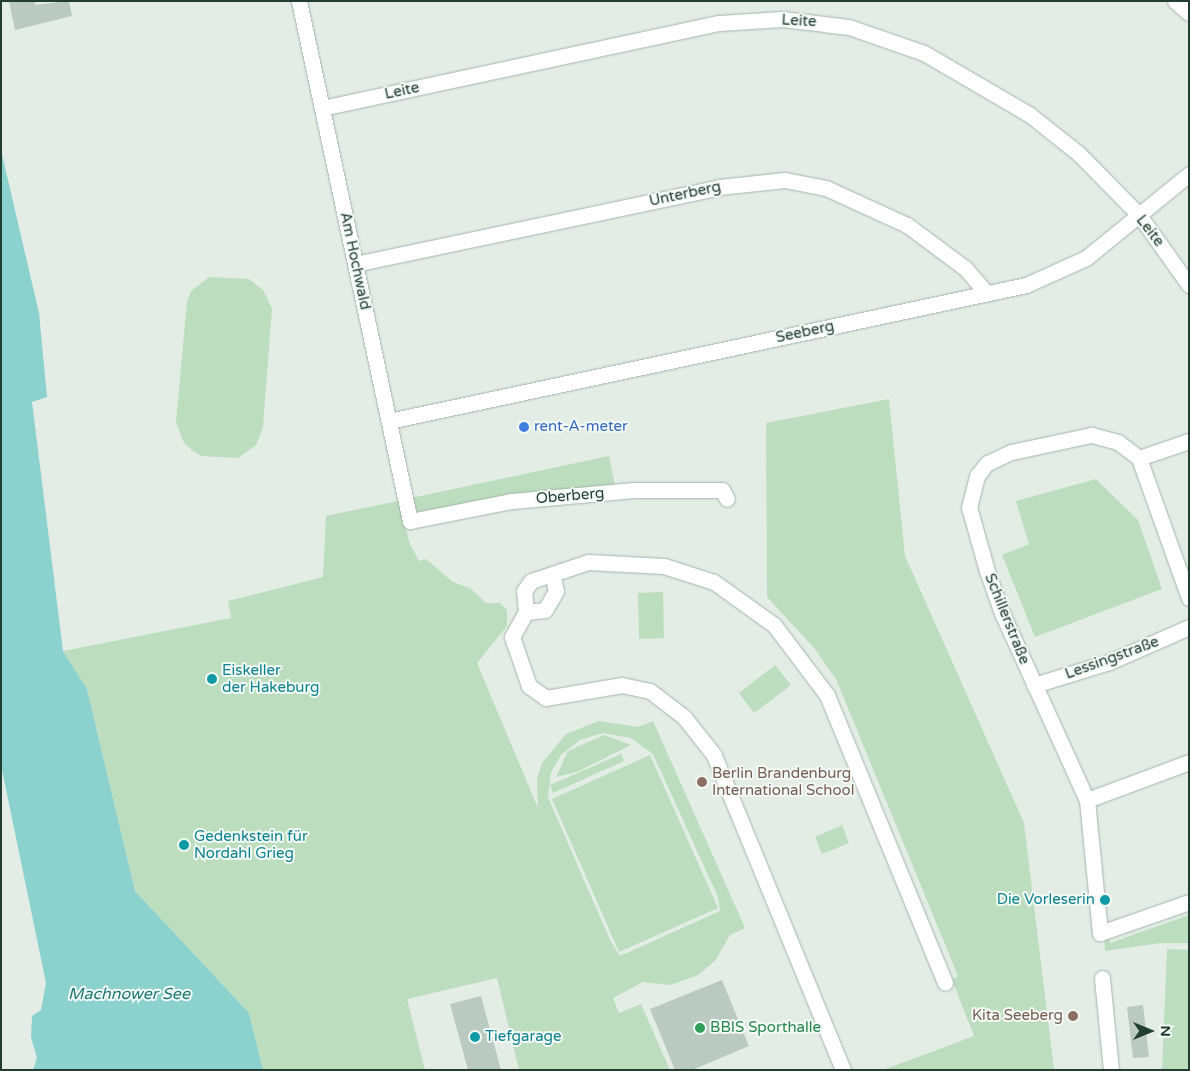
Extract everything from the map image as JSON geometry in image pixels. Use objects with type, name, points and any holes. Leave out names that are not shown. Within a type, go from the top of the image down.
[{"type":"street","name":"Am Hochwald","points":[[298,1],[410,521]]},
{"type":"street","points":[[1174,1],[1189,13]]},
{"type":"street","name":"Leite","points":[[322,108],[720,23],[815,20],[891,40],[980,82],[1079,154],[1139,215],[1189,285]]},
{"type":"street","name":"Seeberg","points":[[388,421],[987,293],[1065,270],[1139,215],[1189,174]]},
{"type":"street","name":"Unterberg","points":[[355,264],[718,187],[786,180],[826,188],[907,225],[965,268],[987,293]]},
{"type":"street","name":"Schillerstraße","points":[[1139,458],[1118,442],[1091,436],[1005,454],[987,463],[977,476],[970,493],[970,517],[1002,613],[1087,800],[1100,932],[1189,902]]},
{"type":"street","points":[[1189,441],[1139,458],[1189,598]]},
{"type":"street","name":"Oberberg","points":[[410,521],[512,501],[634,490],[722,490],[728,499]]},
{"type":"street","points":[[843,1070],[790,943],[726,780],[702,737],[668,702],[650,692],[622,685],[562,698],[546,698],[529,686],[512,637],[526,612],[524,591],[531,581],[553,577],[588,562],[664,566],[714,582],[774,625],[826,695],[945,982]]},
{"type":"street","points":[[526,612],[545,610],[556,591],[553,577]]},
{"type":"street","name":"Lessingstraße","points":[[1034,685],[1132,653],[1189,627]]},
{"type":"street","points":[[1087,800],[1189,762]]},
{"type":"street","points":[[1102,978],[1111,1070]]},
{"type":"green space","points":[[209,277],[249,279],[263,290],[272,309],[263,427],[256,445],[238,458],[202,456],[193,451],[184,443],[176,422],[187,301],[191,291]]},
{"type":"green space","points":[[889,399],[905,556],[1024,823],[1054,1070],[883,1070],[974,1036],[952,980],[958,976],[836,679],[814,648],[767,597],[766,423]]},
{"type":"green space","points":[[609,456],[615,486],[418,513],[411,498]]},
{"type":"green space","points":[[1096,479],[1138,520],[1162,589],[1035,637],[1002,555],[1029,544],[1016,501]]},
{"type":"green space","points":[[398,501],[410,544],[419,561],[426,559],[453,582],[470,588],[486,603],[500,603],[507,610],[507,626],[477,663],[538,808],[537,779],[542,763],[566,734],[599,721],[638,727],[653,721],[745,928],[730,935],[715,961],[698,975],[671,985],[643,982],[613,998],[619,1013],[641,1004],[670,1070],[519,1070],[497,978],[407,999],[425,1070],[263,1070],[249,1013],[135,891],[87,689],[63,651],[231,618],[228,601],[323,577],[326,516]],"holes":[[[602,733],[631,738],[653,754],[718,897],[720,911],[620,956],[610,940],[548,797],[551,772],[561,755],[580,740]]]},
{"type":"green space","points":[[663,592],[664,638],[639,639],[638,593]]},
{"type":"green space","points":[[775,665],[791,685],[754,713],[739,693]]},
{"type":"green space","points":[[604,735],[631,745],[577,772],[556,777],[568,751]]},
{"type":"green space","points":[[621,754],[624,761],[553,793],[550,785]]},
{"type":"green space","points":[[650,755],[718,908],[619,952],[552,799]]},
{"type":"green space","points":[[842,825],[849,843],[822,854],[815,837]]},
{"type":"green space","points":[[1189,915],[1189,943],[1161,943],[1105,951],[1104,937],[1108,936],[1110,943]]},
{"type":"green space","points":[[1167,949],[1189,950],[1189,1070],[1162,1070]]},
{"type":"water","name":"Machnower See","points":[[1,150],[39,313],[47,397],[32,402],[63,651],[87,689],[135,891],[249,1013],[263,1070],[33,1070],[37,1058],[31,1037],[32,1016],[41,1010],[46,983],[1,765]]},
{"type":"building","points":[[9,1],[35,1],[35,5],[69,1],[72,16],[15,30]]},
{"type":"building","name":"BBIS Sporthalle","points":[[722,980],[749,1046],[692,1070],[675,1070],[650,1009]]},
{"type":"building","name":"Tiefgarage","points":[[481,996],[501,1070],[468,1070],[450,1004]]},
{"type":"building","points":[[1143,1005],[1149,1057],[1133,1058],[1127,1007]]},
{"type":"place","name":"rent-A-meter","points":[[524,427]]},
{"type":"place","name":"Eiskeller der Hakeburg","points":[[212,679]]},
{"type":"place","name":"Berlin Brandenburg International School","points":[[702,782]]},
{"type":"place","name":"Gedenkstein für Nordahl Grieg","points":[[184,845]]},
{"type":"place","name":"Die Vorleserin","points":[[1105,900]]},
{"type":"place","name":"Kita Seeberg","points":[[1073,1016]]},
{"type":"place","name":"BBIS Sporthalle","points":[[700,1028]]},
{"type":"place","name":"Tiefgarage","points":[[475,1037]]}]
